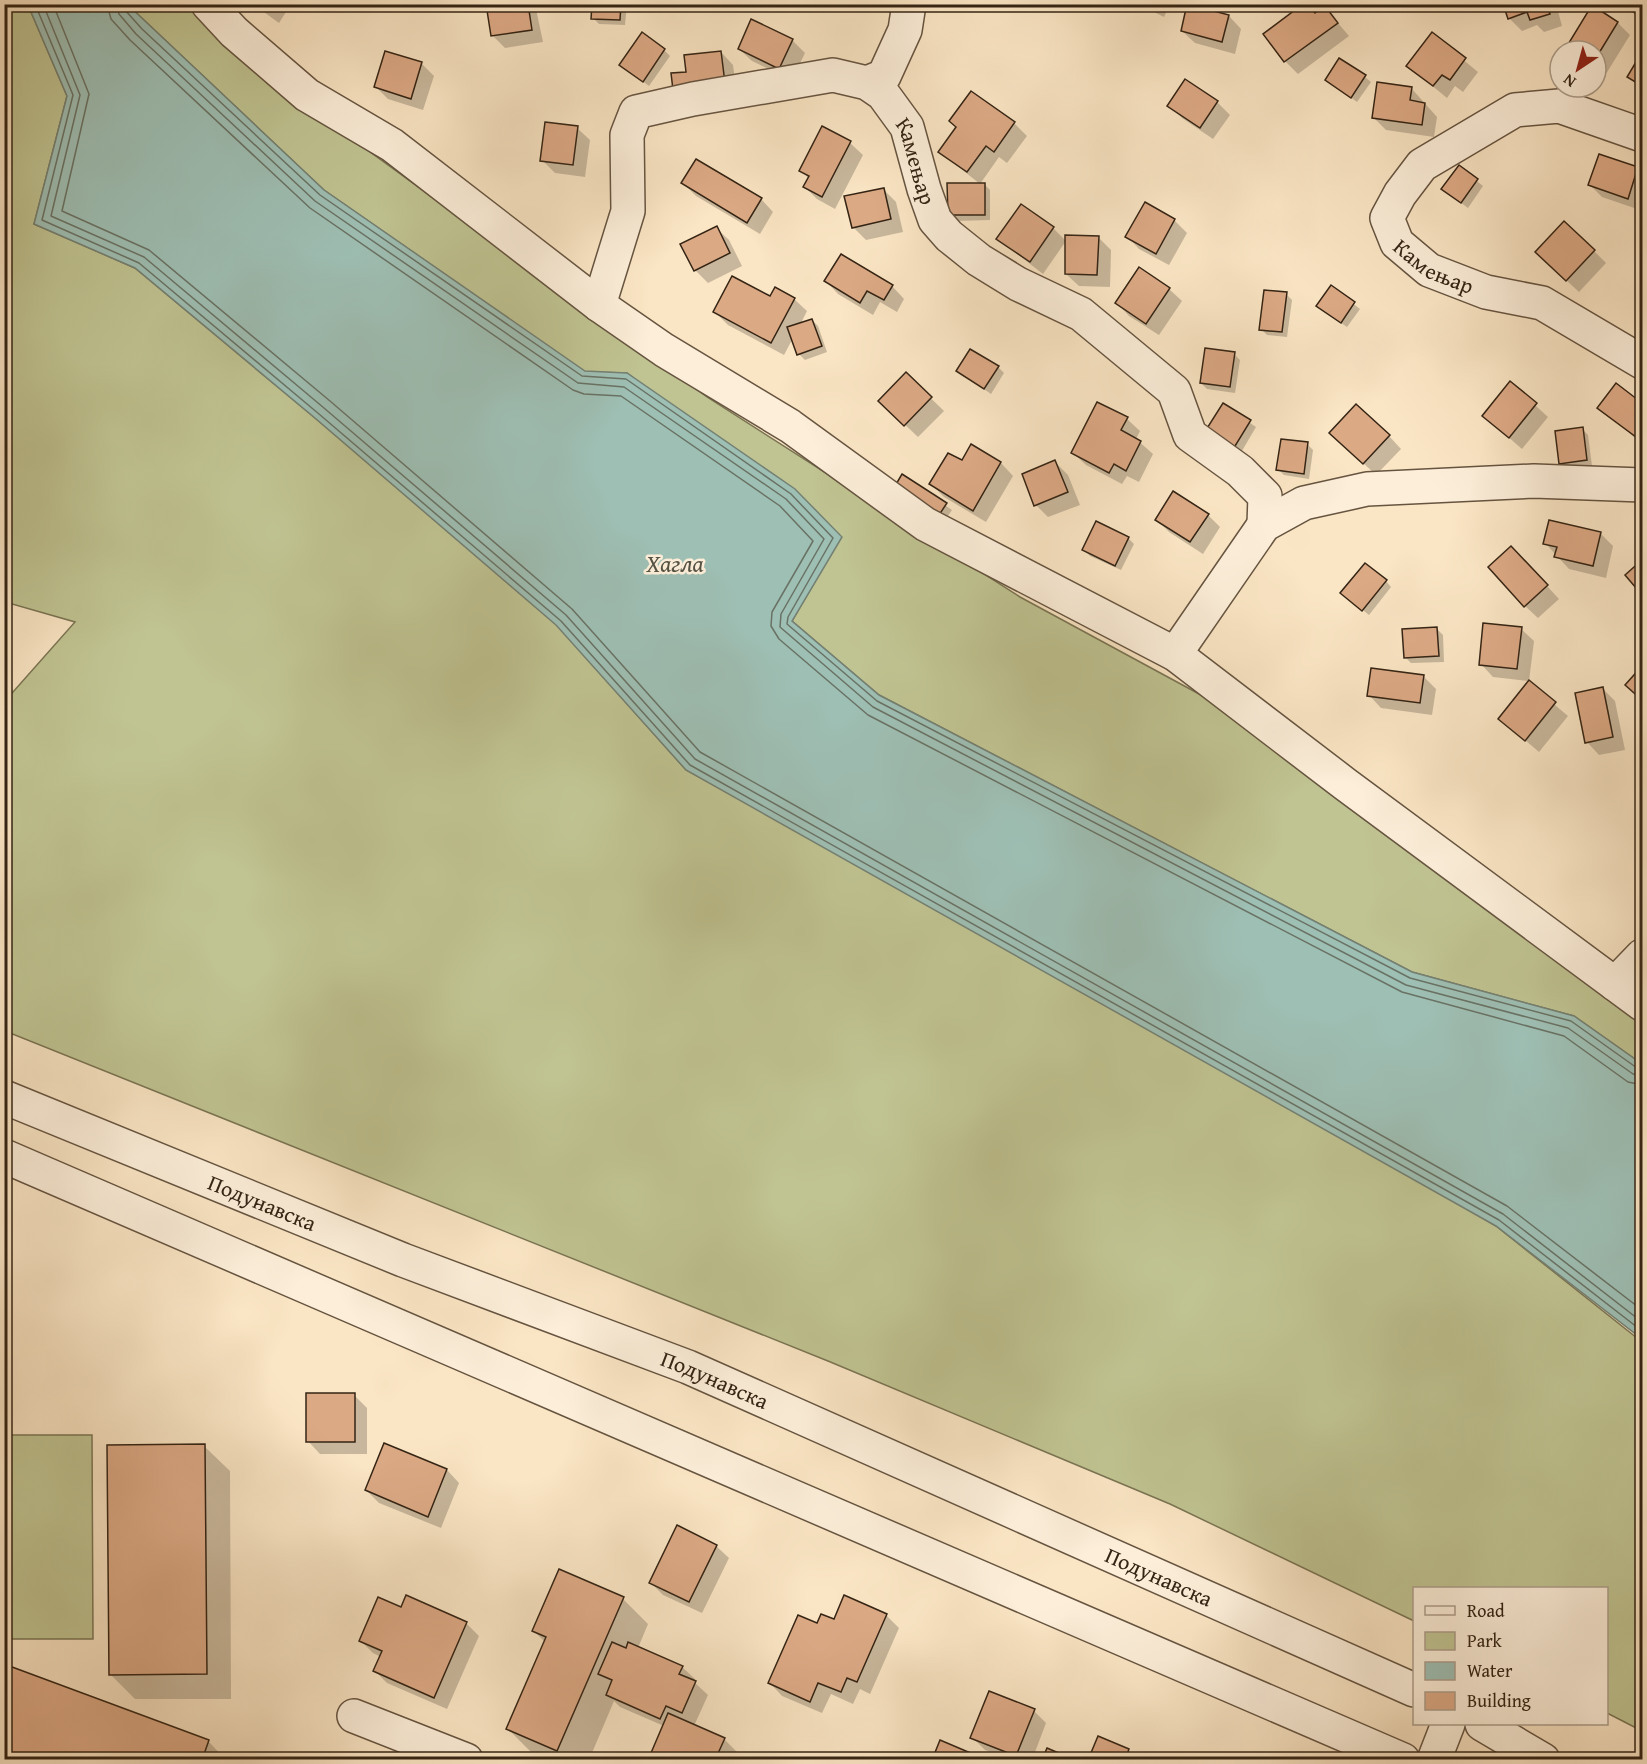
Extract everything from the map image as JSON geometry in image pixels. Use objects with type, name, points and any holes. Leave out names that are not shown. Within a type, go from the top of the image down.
[{"type":"street","points":[[208,4],[234,32],[307,95],[393,145],[599,305],[664,350],[790,426],[926,524],[1175,654],[1345,784],[1642,1004]]},
{"type":"street","points":[[867,83],[884,76],[905,30],[909,4]]},
{"type":"street","name":"Камењар","points":[[599,305],[628,211],[627,135],[636,112],[693,99],[833,75],[867,83],[883,94],[907,127],[935,220],[949,236],[979,260],[1018,284],[1081,314],[1174,392],[1190,435],[1240,471],[1265,496],[1264,525]]},
{"type":"street","name":"Камењар","points":[[1642,135],[1559,106],[1515,110],[1422,165],[1400,194],[1387,218],[1397,243],[1429,270],[1486,292],[1542,303],[1642,362]]},
{"type":"street","points":[[1175,654],[1264,525],[1304,503],[1367,489],[1534,482],[1642,484]]},
{"type":"street","points":[[1615,984],[1642,956]]},
{"type":"street","name":"Подунавска","points":[[4,1097],[403,1260],[688,1367],[1413,1690]]},
{"type":"street","points":[[4,1156],[1403,1760]]},
{"type":"street","points":[[354,1716],[466,1760]]},
{"type":"street","points":[[1434,1760],[1448,1725]]},
{"type":"street","points":[[1484,1725],[1543,1760]]},
{"type":"green space","points":[[4,5],[28,5],[67,96],[34,224],[135,268],[315,418],[557,625],[686,770],[1274,1094],[1496,1226],[1642,1342],[1642,1731],[1608,1714],[1608,1587],[1413,1587],[1413,1621],[1170,1504],[828,1361],[5,1031],[5,701],[75,622],[5,602]]},
{"type":"green space","points":[[128,5],[193,5],[241,58],[707,397],[1020,597],[1225,708],[1642,1021],[1642,1064],[1574,1016],[1412,972],[879,695],[792,621],[841,537],[627,373],[585,372],[324,190]]},
{"type":"green space","points":[[5,1435],[92,1435],[93,1639],[5,1639]]},
{"type":"water","name":"Хагла","points":[[28,5],[128,5],[324,190],[585,371],[627,373],[795,489],[842,537],[792,621],[879,695],[1412,972],[1574,1016],[1642,1064],[1642,1339],[1496,1226],[686,770],[556,625],[315,418],[135,268],[34,224],[67,96]]},
{"type":"building","points":[[486,4],[528,4],[532,30],[491,36]]},
{"type":"building","points":[[592,4],[621,4],[620,20],[591,19]]},
{"type":"building","points":[[1187,4],[1229,15],[1222,42],[1181,31]]},
{"type":"building","points":[[1303,4],[1309,4],[1315,13],[1325,6],[1338,23],[1284,62],[1263,34]]},
{"type":"building","points":[[1503,4],[1547,4],[1550,14],[1530,20],[1527,12],[1508,19]]},
{"type":"building","points":[[1623,4],[1642,4],[1642,18]]},
{"type":"building","points":[[1592,5],[1618,22],[1608,39],[1571,39]]},
{"type":"building","points":[[751,19],[793,39],[779,69],[738,49]]},
{"type":"building","points":[[642,32],[665,49],[643,82],[619,65]]},
{"type":"building","points":[[1432,32],[1466,58],[1450,80],[1442,75],[1433,86],[1406,66]]},
{"type":"building","points":[[385,51],[422,62],[411,99],[374,87]]},
{"type":"building","points":[[721,51],[725,83],[673,90],[671,73],[686,72],[684,55]]},
{"type":"building","points":[[1642,52],[1642,86],[1627,77]]},
{"type":"building","points":[[1339,58],[1366,75],[1351,98],[1325,80]]},
{"type":"building","points":[[1185,79],[1218,101],[1200,128],[1167,106]]},
{"type":"building","points":[[1377,82],[1412,87],[1410,100],[1425,103],[1422,125],[1372,118]]},
{"type":"building","points":[[971,91],[1015,122],[994,152],[986,146],[967,172],[938,152],[956,127],[949,121]]},
{"type":"building","points":[[545,122],[578,126],[573,165],[540,161]]},
{"type":"building","points":[[822,126],[851,141],[822,197],[803,187],[809,176],[799,171]]},
{"type":"building","points":[[1599,154],[1638,167],[1628,199],[1588,185]]},
{"type":"building","points":[[696,159],[762,198],[747,223],[681,183]]},
{"type":"building","points":[[1459,165],[1478,179],[1461,203],[1441,189]]},
{"type":"building","points":[[947,183],[985,183],[985,215],[948,215]]},
{"type":"building","points":[[884,188],[891,219],[852,228],[844,196]]},
{"type":"building","points":[[1145,202],[1175,219],[1156,254],[1125,237]]},
{"type":"building","points":[[1021,204],[1054,227],[1030,262],[996,239]]},
{"type":"building","points":[[1564,221],[1595,250],[1566,281],[1535,252]]},
{"type":"building","points":[[717,226],[730,253],[694,271],[680,244]]},
{"type":"building","points":[[1065,235],[1099,236],[1097,275],[1065,274]]},
{"type":"building","points":[[841,254],[893,285],[884,300],[867,291],[860,303],[824,281]]},
{"type":"building","points":[[1139,267],[1170,288],[1146,324],[1115,303]]},
{"type":"building","points":[[732,276],[770,296],[775,287],[795,298],[771,343],[713,312]]},
{"type":"building","points":[[1331,285],[1355,302],[1341,323],[1316,306]]},
{"type":"building","points":[[1264,290],[1287,292],[1282,332],[1259,330]]},
{"type":"building","points":[[812,319],[822,346],[797,355],[787,327]]},
{"type":"building","points":[[1205,348],[1235,352],[1230,387],[1200,383]]},
{"type":"building","points":[[970,349],[999,366],[984,389],[956,371]]},
{"type":"building","points":[[906,372],[932,397],[904,426],[878,401]]},
{"type":"building","points":[[1510,381],[1537,403],[1509,438],[1482,416]]},
{"type":"building","points":[[1616,383],[1642,403],[1642,429],[1636,437],[1597,408]]},
{"type":"building","points":[[1097,402],[1128,417],[1121,430],[1141,441],[1126,471],[1114,464],[1109,473],[1071,453]]},
{"type":"building","points":[[1223,403],[1251,420],[1232,451],[1204,433]]},
{"type":"building","points":[[1356,404],[1390,435],[1363,464],[1329,433]]},
{"type":"building","points":[[1583,427],[1587,460],[1559,464],[1555,431]]},
{"type":"building","points":[[1281,439],[1308,442],[1304,474],[1276,470]]},
{"type":"building","points":[[971,444],[1001,462],[973,511],[929,484],[948,453],[962,460]]},
{"type":"building","points":[[1055,460],[1068,492],[1034,506],[1022,474]]},
{"type":"building","points":[[902,474],[947,503],[933,524],[895,486]]},
{"type":"building","points":[[1173,491],[1209,514],[1190,542],[1155,520]]},
{"type":"building","points":[[1549,520],[1601,532],[1593,566],[1554,557],[1557,547],[1543,544]]},
{"type":"building","points":[[1096,521],[1129,537],[1115,566],[1082,550]]},
{"type":"building","points":[[1511,546],[1548,585],[1524,607],[1488,567]]},
{"type":"building","points":[[1642,560],[1642,595],[1625,575]]},
{"type":"building","points":[[1365,563],[1387,580],[1362,611],[1340,593]]},
{"type":"building","points":[[1483,623],[1522,627],[1517,669],[1479,665]]},
{"type":"building","points":[[1437,627],[1439,656],[1404,658],[1402,629]]},
{"type":"building","points":[[1642,666],[1642,700],[1625,685]]},
{"type":"building","points":[[1371,668],[1424,675],[1420,703],[1367,696]]},
{"type":"building","points":[[1529,680],[1556,702],[1525,741],[1498,719]]},
{"type":"building","points":[[1603,687],[1613,737],[1585,743],[1575,693]]},
{"type":"building","points":[[306,1393],[355,1393],[355,1442],[306,1442]]},
{"type":"building","points":[[384,1443],[447,1469],[428,1517],[365,1490]]},
{"type":"building","points":[[205,1444],[207,1674],[109,1675],[107,1445]]},
{"type":"building","points":[[677,1525],[717,1545],[689,1602],[649,1583]]},
{"type":"building","points":[[559,1569],[624,1597],[557,1751],[506,1729],[546,1637],[532,1631]]},
{"type":"building","points":[[406,1595],[467,1622],[434,1698],[373,1671],[382,1651],[359,1641],[378,1597],[401,1607]]},
{"type":"building","points":[[844,1595],[887,1614],[857,1682],[847,1678],[841,1692],[818,1683],[810,1702],[768,1683],[798,1615],[817,1623],[821,1614],[834,1619]]},
{"type":"building","points":[[612,1642],[626,1648],[628,1642],[683,1666],[679,1674],[696,1681],[682,1713],[666,1706],[660,1719],[606,1695],[612,1680],[598,1674]]},
{"type":"building","points":[[4,1664],[209,1740],[202,1760],[4,1760]]},
{"type":"building","points":[[989,1691],[1035,1709],[1016,1756],[970,1738]]},
{"type":"building","points":[[668,1713],[725,1738],[715,1760],[648,1760]]},
{"type":"building","points":[[1098,1736],[1129,1749],[1125,1760],[1088,1760]]},
{"type":"building","points":[[940,1740],[987,1760],[932,1760]]},
{"type":"building","points":[[1047,1748],[1075,1760],[1042,1760]]}]
